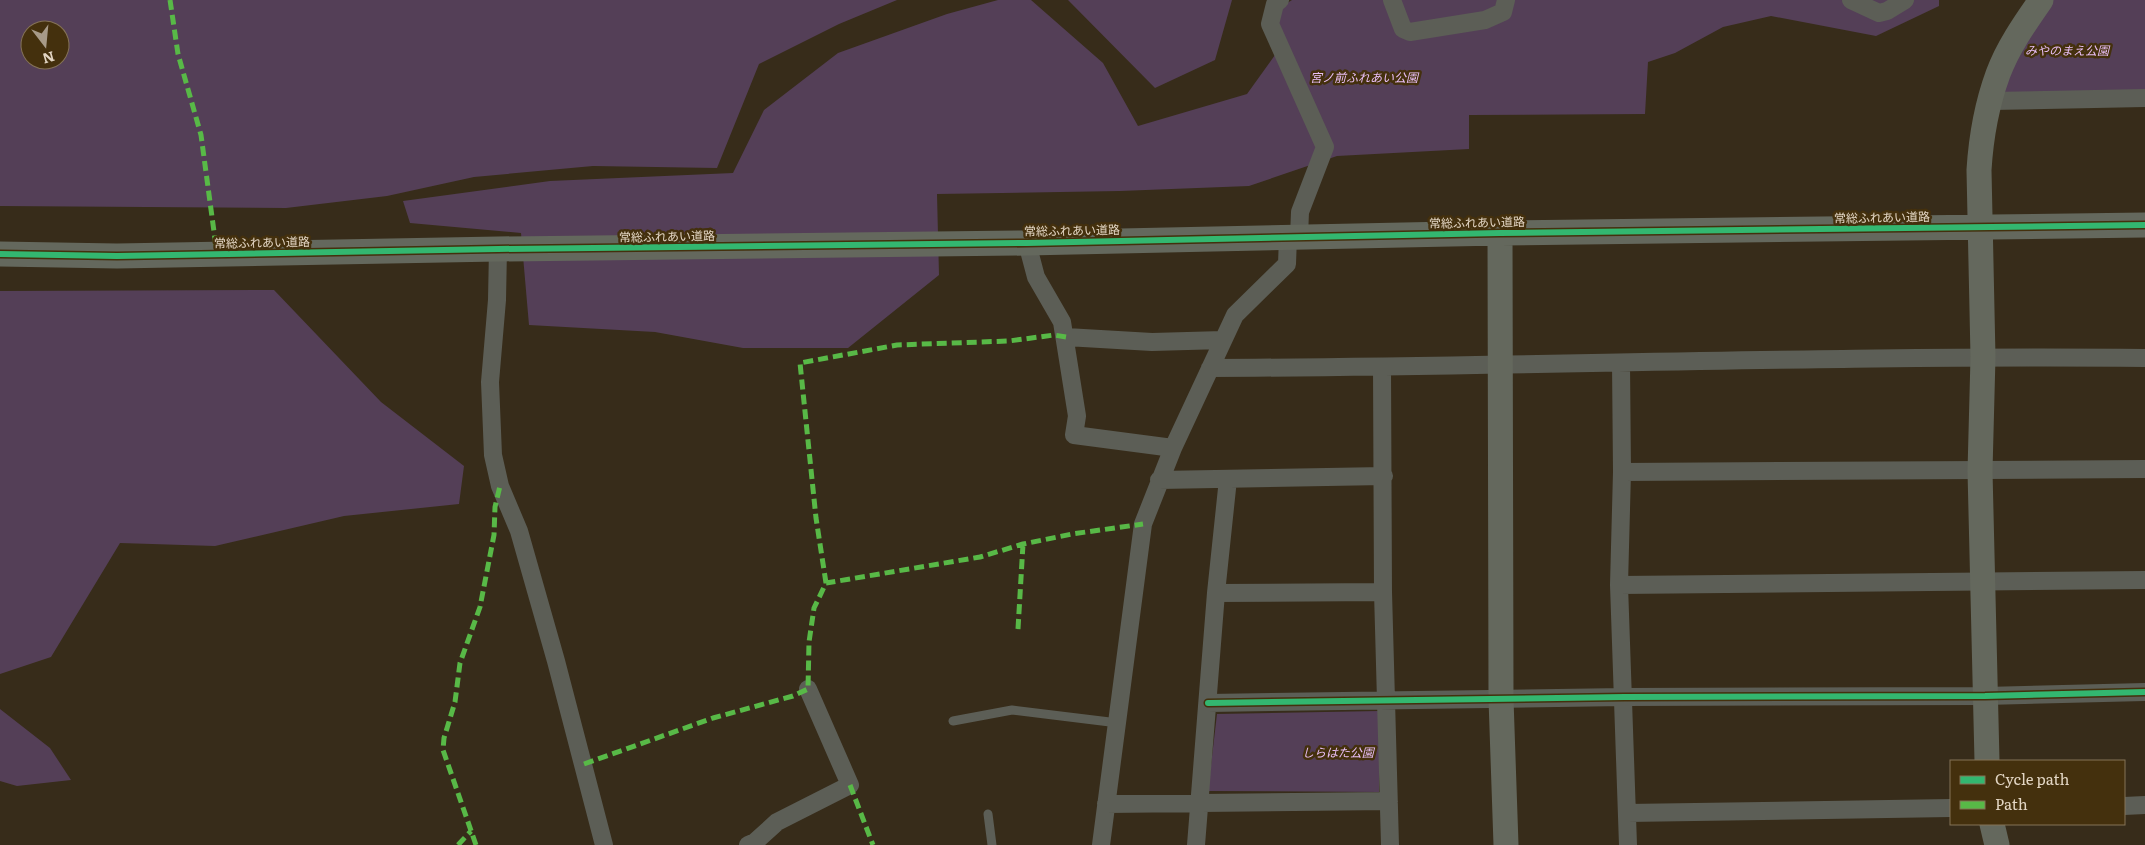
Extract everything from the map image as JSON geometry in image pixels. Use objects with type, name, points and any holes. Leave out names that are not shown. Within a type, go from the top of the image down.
[{"type":"street","points":[[1101,845],[1143,524],[1173,448],[1235,315],[1287,264],[1300,212],[1325,147],[1270,24],[1275,4],[1280,0]]},
{"type":"street","points":[[1392,0],[1403,29],[1410,32],[1485,20],[1503,12],[1506,0]]},
{"type":"street","points":[[1851,0],[1879,13],[1887,11],[1905,0]]},
{"type":"street","points":[[2036,0],[2041,0]]},
{"type":"street","points":[[1987,760],[1980,471],[1983,357],[1982,227],[1979,170],[1981,139],[2002,66],[2018,34],[2041,0]]},
{"type":"street","points":[[1991,101],[2145,98]]},
{"type":"street","name":"常総ふれあい道路","points":[[0,254],[117,256],[1500,233],[2145,225]]},
{"type":"street","points":[[1500,233],[1501,700],[1506,845]]},
{"type":"street","points":[[1027,242],[1036,277],[1062,322],[1066,337],[1077,416],[1074,435],[1173,448]]},
{"type":"street","points":[[498,249],[497,300],[490,382],[493,455],[500,486],[519,531],[556,661],[604,845]]},
{"type":"street","points":[[1066,337],[1152,342],[1223,340]]},
{"type":"street","points":[[1210,368],[1382,368],[1983,357],[2145,358]]},
{"type":"street","points":[[1621,363],[1622,472],[1619,584],[1628,845]]},
{"type":"street","points":[[1382,368],[1384,476],[1382,592],[1387,700],[1390,845]]},
{"type":"street","points":[[1622,472],[2145,469]]},
{"type":"street","points":[[1159,480],[1384,476]]},
{"type":"street","points":[[1196,845],[1216,593],[1228,479]]},
{"type":"street","points":[[1619,584],[2145,580]]},
{"type":"street","points":[[1216,593],[1382,592]]},
{"type":"street","points":[[748,845],[755,842],[777,822],[850,785],[808,689]]},
{"type":"street","points":[[1208,704],[1624,697],[1985,696],[2145,692]]},
{"type":"street","points":[[1106,804],[1389,801]]},
{"type":"street","points":[[2125,806],[2145,806]]},
{"type":"street","points":[[1627,812],[1950,808]]},
{"type":"street","points":[[1992,825],[1997,845]]},
{"type":"lane","points":[[953,721],[1012,710],[1118,724]]},
{"type":"lane","points":[[988,814],[992,845]]},
{"type":"green space","points":[[0,0],[897,0],[839,24],[759,64],[717,168],[593,166],[474,177],[387,196],[286,208],[0,206]]},
{"type":"green space","name":"宮ノ前ふれあい公園","points":[[998,0],[1031,0],[1103,63],[1138,126],[1247,94],[1275,55],[1281,7],[1292,0],[1939,0],[1939,6],[1876,36],[1771,16],[1723,27],[1675,53],[1648,62],[1645,114],[1469,115],[1469,149],[1337,156],[1249,186],[1120,191],[937,194],[939,275],[848,348],[743,348],[655,332],[529,325],[521,233],[410,223],[403,201],[550,181],[733,173],[764,110],[838,53],[947,14]]},
{"type":"green space","points":[[1068,0],[1232,0],[1215,60],[1155,88]]},
{"type":"green space","name":"みやのまえ公園","points":[[2041,0],[2145,0],[2145,98],[1991,101]]},
{"type":"green space","points":[[274,290],[381,402],[464,466],[459,504],[344,516],[215,546],[120,543],[51,657],[0,674],[0,291]]},
{"type":"green space","points":[[0,709],[50,748],[71,780],[17,786],[0,781]]},
{"type":"green space","name":"しらはた公園","points":[[1379,711],[1379,792],[1208,791],[1217,714]]},
{"type":"marked path","points":[[170,0],[178,54],[201,135],[217,254]]},
{"type":"marked path","points":[[826,583],[816,518],[800,363],[897,345],[1009,341],[1054,335],[1066,337]]},
{"type":"marked path","points":[[476,845],[443,750],[444,738],[455,702],[460,663],[480,607],[494,535],[495,507],[500,486]]},
{"type":"marked path","points":[[584,764],[713,718],[793,696],[808,689],[809,642],[814,608],[826,583],[980,557],[1023,544],[1072,534],[1143,524]]},
{"type":"marked path","points":[[1018,629],[1023,544]]},
{"type":"marked path","points":[[850,785],[873,845]]},
{"type":"marked path","points":[[458,845],[471,831]]},
{"type":"cycle path","points":[[0,254],[117,256],[498,249],[1027,243],[1500,233],[2145,225]]},
{"type":"cycle path","points":[[1208,703],[1624,697],[1985,696],[2145,692]]}]
